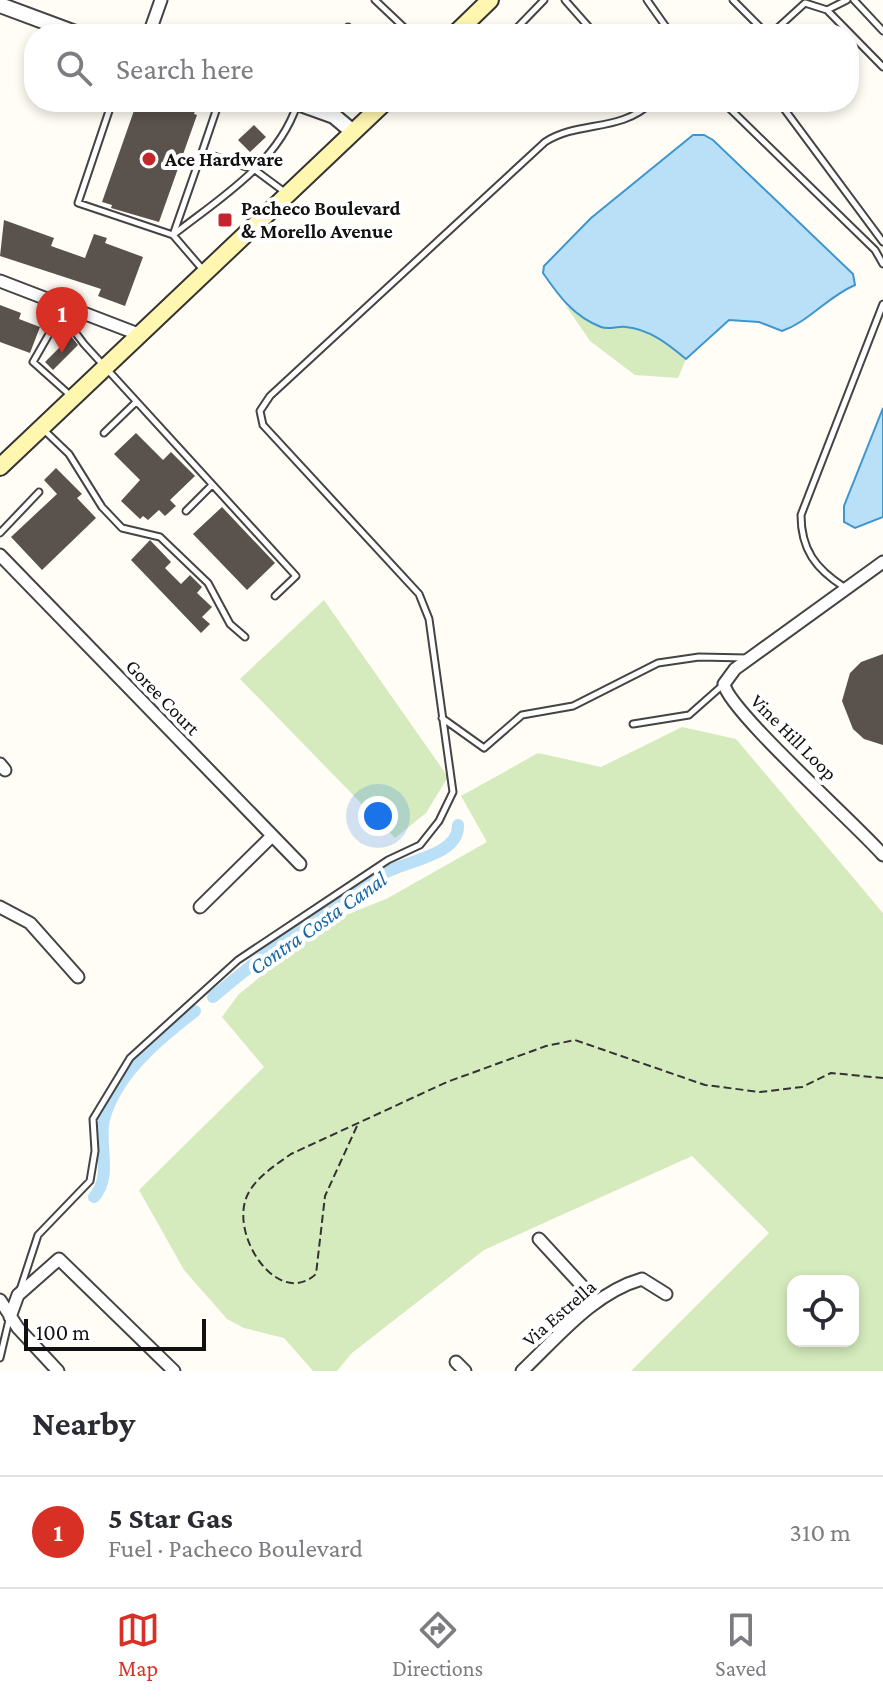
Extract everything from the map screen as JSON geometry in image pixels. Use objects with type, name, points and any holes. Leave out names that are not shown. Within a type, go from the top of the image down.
[{"type":"main road","points":[[465,24],[490,0]]},
{"type":"main road","points":[[0,467],[71,396],[374,112]]},
{"type":"street","points":[[153,24],[161,0]]},
{"type":"street","points":[[0,5],[51,24]]},
{"type":"street","points":[[328,112],[353,132]]},
{"type":"street","points":[[0,281],[138,334]]},
{"type":"street","name":"Goree Court","points":[[0,555],[300,864]]},
{"type":"street","points":[[724,684],[750,658],[844,587],[883,562]]},
{"type":"street","name":"Vine Hill Loop","points":[[724,684],[726,693],[748,718],[883,855]]},
{"type":"street","points":[[200,907],[271,837]]},
{"type":"street","points":[[0,907],[30,923],[78,977]]},
{"type":"street","points":[[539,1239],[596,1301]]},
{"type":"street","points":[[10,1317],[18,1295],[59,1259],[174,1371]]},
{"type":"street","name":"Via Estrella","points":[[522,1371],[596,1301],[621,1285],[642,1279],[666,1294]]},
{"type":"street","points":[[0,1300],[10,1317],[58,1371]]},
{"type":"lane","points":[[375,0],[400,24]]},
{"type":"lane","points":[[521,24],[544,0]]},
{"type":"lane","points":[[565,0],[586,24]]},
{"type":"lane","points":[[647,0],[664,24]]},
{"type":"lane","points":[[733,0],[758,24]]},
{"type":"lane","points":[[827,10],[847,0]]},
{"type":"lane","points":[[854,0],[883,31]]},
{"type":"lane","points":[[779,24],[802,2],[827,10],[841,24]]},
{"type":"lane","points":[[859,43],[883,67]]},
{"type":"lane","points":[[109,112],[78,203],[173,235],[205,272]]},
{"type":"lane","points":[[173,235],[215,112]]},
{"type":"lane","points":[[173,235],[255,170],[284,136],[292,112]]},
{"type":"lane","points":[[18,1295],[38,1235],[90,1181],[95,1151],[93,1119],[130,1058],[238,960],[388,860],[420,845],[439,821],[453,792],[429,619],[419,594],[263,425],[260,411],[270,396],[545,142],[563,131],[618,124],[637,112]]},
{"type":"lane","points":[[733,112],[875,250],[883,264]]},
{"type":"lane","points":[[786,112],[883,242]]},
{"type":"lane","points":[[202,152],[255,170],[286,193]]},
{"type":"lane","points":[[875,250],[883,253]]},
{"type":"lane","points":[[66,304],[33,362],[71,396]]},
{"type":"lane","points":[[844,587],[811,559],[801,537],[801,515],[883,304]]},
{"type":"lane","points":[[72,328],[89,313]]},
{"type":"lane","points":[[57,320],[72,328],[135,403],[296,576],[275,596]]},
{"type":"lane","points":[[104,433],[135,403]]},
{"type":"lane","points":[[40,426],[69,454],[102,507],[122,528],[160,537],[208,583],[230,624],[245,637]]},
{"type":"lane","points":[[186,511],[212,485]]},
{"type":"lane","points":[[0,533],[39,492]]},
{"type":"lane","points":[[441,718],[484,748],[522,715],[573,706],[658,663],[699,657],[750,658]]},
{"type":"lane","points":[[633,724],[689,715],[724,684]]},
{"type":"lane","points":[[0,1358],[10,1317]]},
{"type":"path","points":[[357,1126],[325,1196],[316,1274],[306,1283],[291,1285],[272,1274],[252,1251],[243,1233],[242,1213],[249,1192],[270,1169],[291,1154],[447,1082],[546,1046],[575,1040],[705,1085],[760,1092],[802,1087],[831,1073],[883,1078]]},
{"type":"green space","points":[[566,306],[605,328],[626,327],[650,333],[686,359],[678,378],[635,375],[590,341]]},
{"type":"green space","points":[[324,600],[448,777],[426,813],[395,838],[240,679]]},
{"type":"green space","points":[[682,727],[736,739],[883,913],[883,1371],[631,1371],[769,1233],[692,1156],[484,1250],[352,1353],[337,1371],[313,1371],[284,1338],[244,1328],[227,1319],[184,1270],[139,1190],[264,1067],[222,1017],[238,995],[324,924],[388,898],[487,842],[461,796],[538,753],[601,767]]},
{"type":"water","points":[[693,135],[704,135],[713,140],[853,274],[855,285],[782,331],[759,322],[729,320],[686,359],[643,331],[626,327],[604,328],[582,317],[543,273],[544,266],[591,218]]},
{"type":"water","points":[[883,408],[883,517],[855,528],[844,522],[844,506]]},
{"type":"building","name":"Ace Hardware","points":[[134,112],[195,112],[197,115],[159,222],[111,208],[112,205],[102,202]]},
{"type":"building","points":[[254,125],[266,137],[250,152],[238,140]]},
{"type":"building","points":[[4,220],[54,238],[51,246],[85,258],[94,234],[107,238],[105,243],[143,257],[125,306],[98,296],[101,289],[0,256]]},
{"type":"building","points":[[0,305],[21,313],[19,319],[40,327],[30,353],[0,342]]},
{"type":"building","points":[[71,336],[78,345],[53,370],[45,362]]},
{"type":"building","points":[[136,433],[163,460],[171,452],[195,476],[170,500],[176,506],[165,516],[159,510],[148,520],[143,516],[140,519],[121,501],[140,480],[114,454]]},
{"type":"building","points":[[56,468],[82,494],[77,498],[96,518],[42,570],[11,537],[57,494],[44,480]]},
{"type":"building","points":[[222,507],[275,563],[247,590],[193,534]]},
{"type":"building","points":[[150,540],[171,562],[165,568],[181,584],[190,575],[202,587],[197,593],[212,607],[202,617],[210,624],[201,633],[131,560]]},
{"type":"building","points":[[883,654],[883,745],[864,739],[853,729],[842,701],[850,673],[861,662]]},
{"type":"waterway","name":"Contra Costa Canal","points":[[213,997],[342,900],[387,872],[442,850],[456,835],[458,825]]},
{"type":"waterway","name":"Contra Costa Canal","points":[[94,1197],[103,1180],[103,1129],[110,1102],[141,1058],[195,1011]]},
{"type":"place","name":"Ace Hardware","points":[[149,159]]},
{"type":"place","name":"Pacheco Boulevard & Morello Avenue","points":[[225,220]]},
{"type":"place","name":"5 Star Gas","points":[[62,353]]}]
